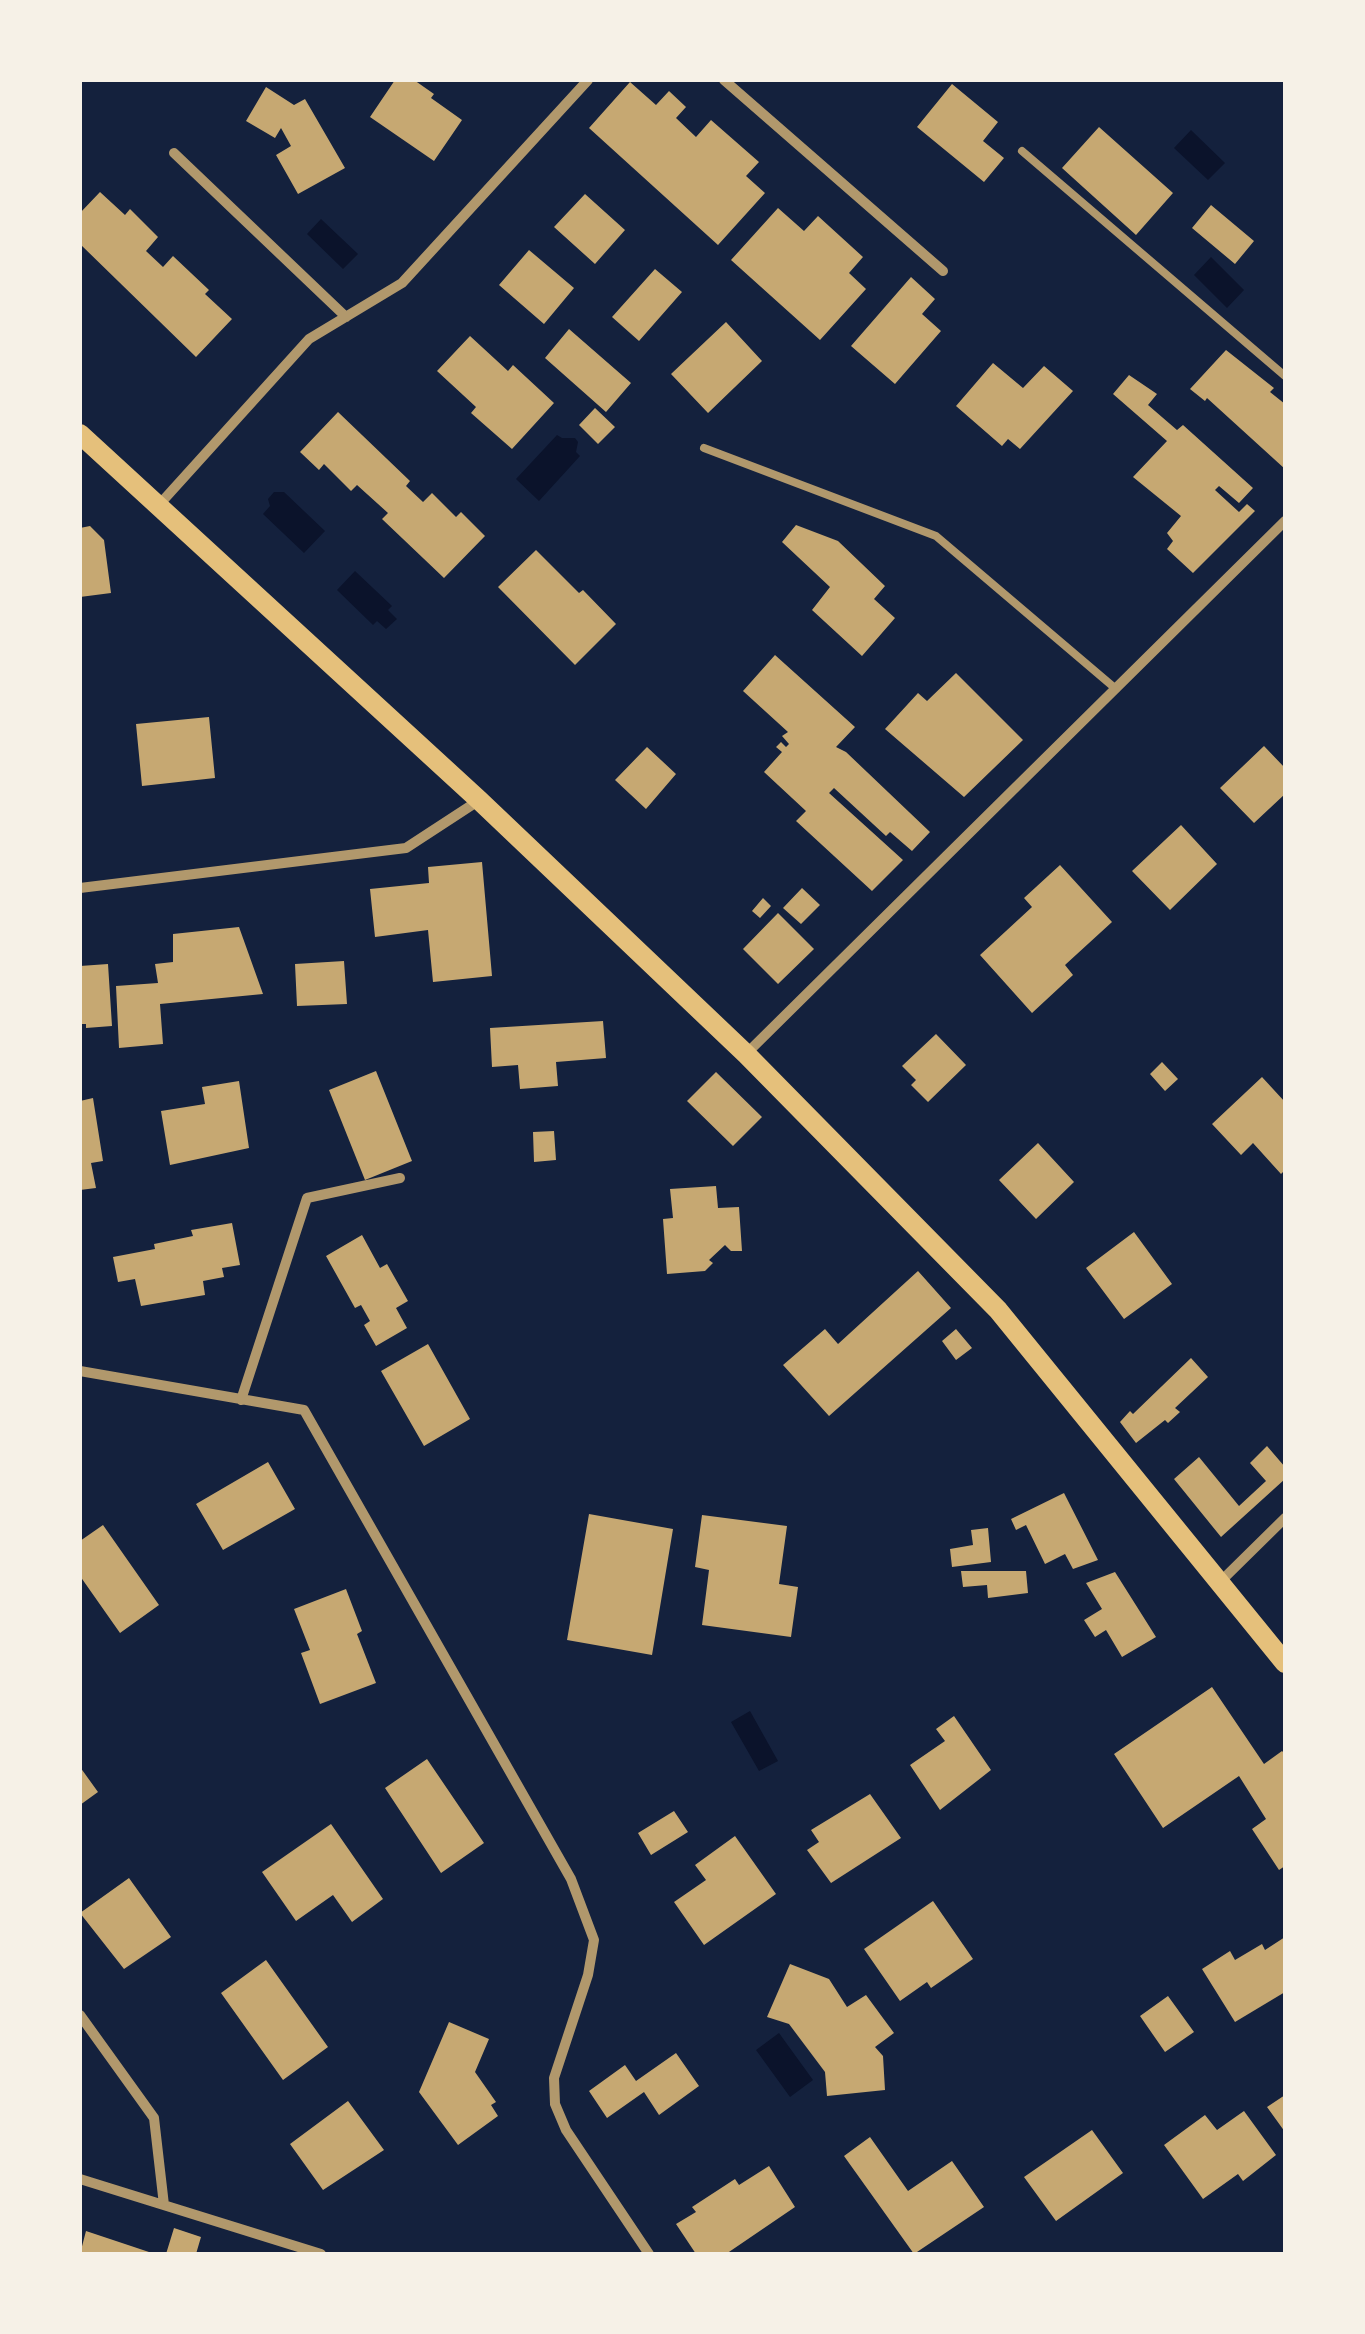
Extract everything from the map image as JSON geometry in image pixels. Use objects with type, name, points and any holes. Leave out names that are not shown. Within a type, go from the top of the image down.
[{"type":"main road","points":[[80,434],[479,800],[746,1054],[998,1310],[1285,1663]]},
{"type":"street","points":[[158,506],[309,339],[402,283],[588,80]]},
{"type":"street","points":[[724,80],[943,271]]},
{"type":"street","points":[[174,153],[346,317]]},
{"type":"street","points":[[746,1054],[1285,521]]},
{"type":"street","points":[[80,888],[406,848],[479,800]]},
{"type":"street","points":[[241,1400],[306,1198],[400,1178]]},
{"type":"street","points":[[80,1371],[304,1410],[571,1879],[594,1940],[588,1975],[554,2078],[555,2104],[566,2130],[649,2254]]},
{"type":"street","points":[[1219,1582],[1285,1518]]},
{"type":"street","points":[[80,2016],[154,2118],[164,2204]]},
{"type":"street","points":[[80,2179],[322,2254]]},
{"type":"lane","points":[[1022,151],[1285,376]]},
{"type":"lane","points":[[704,448],[936,536],[1116,689]]},
{"type":"water","points":[[1191,130],[1225,163],[1208,180],[1174,148]]},
{"type":"water","points":[[321,219],[358,254],[343,269],[307,234]]},
{"type":"water","points":[[1211,257],[1244,290],[1227,308],[1194,275]]},
{"type":"water","points":[[557,435],[575,438],[580,456],[539,501],[516,479]]},
{"type":"water","points":[[274,492],[284,492],[325,531],[304,553],[263,514]]},
{"type":"water","points":[[355,571],[392,606],[388,610],[397,619],[386,629],[377,621],[373,625],[337,590]]},
{"type":"water","points":[[750,1711],[778,1761],[759,1771],[731,1722]]},
{"type":"water","points":[[779,2033],[813,2080],[790,2097],[756,2050]]},
{"type":"building","points":[[395,80],[414,80],[462,120],[434,161],[370,117]]},
{"type":"building","points":[[630,82],[656,105],[669,91],[686,107],[676,118],[696,137],[711,120],[759,162],[746,176],[765,193],[718,245],[589,128]]},
{"type":"building","points":[[952,84],[998,122],[983,141],[1004,158],[984,182],[917,127]]},
{"type":"building","points":[[266,87],[294,105],[305,99],[345,168],[298,194],[276,155],[291,146],[281,128],[275,138],[246,121]]},
{"type":"building","points":[[1099,127],[1173,193],[1136,235],[1062,168]]},
{"type":"building","points":[[100,192],[125,215],[130,209],[158,237],[146,251],[163,267],[173,256],[209,290],[205,294],[232,319],[196,357],[80,244],[80,213]]},
{"type":"building","points":[[585,194],[625,230],[595,264],[554,227]]},
{"type":"building","points":[[1211,205],[1254,241],[1235,264],[1192,228]]},
{"type":"building","points":[[778,208],[804,231],[818,216],[863,257],[849,273],[866,289],[820,340],[731,260]]},
{"type":"building","points":[[529,250],[574,288],[544,324],[499,285]]},
{"type":"building","points":[[655,269],[682,292],[639,341],[612,317]]},
{"type":"building","points":[[911,277],[935,299],[922,314],[941,331],[895,384],[851,346]]},
{"type":"building","points":[[726,322],[762,361],[708,413],[671,374]]},
{"type":"building","points":[[569,329],[631,383],[606,412],[545,358]]},
{"type":"building","points":[[470,336],[508,371],[513,365],[554,403],[512,449],[471,413],[476,407],[437,371]]},
{"type":"building","points":[[1226,350],[1274,388],[1270,392],[1285,404],[1285,469],[1207,398],[1205,401],[1190,389]]},
{"type":"building","points":[[993,363],[1023,388],[1044,366],[1073,391],[1020,449],[1008,439],[1002,446],[956,406]]},
{"type":"building","points":[[1129,375],[1157,394],[1148,405],[1177,430],[1183,425],[1253,488],[1239,503],[1219,486],[1215,490],[1239,512],[1247,504],[1255,511],[1193,573],[1167,549],[1173,541],[1167,533],[1181,516],[1133,477],[1167,441],[1113,394]]},
{"type":"building","points":[[595,408],[615,427],[598,444],[579,425]]},
{"type":"building","points":[[338,412],[410,481],[406,486],[423,502],[432,493],[456,517],[461,512],[485,536],[444,578],[382,519],[388,513],[357,485],[351,491],[324,464],[319,470],[300,452]]},
{"type":"building","points":[[796,525],[838,541],[885,586],[874,599],[895,618],[862,656],[812,610],[830,587],[782,542]]},
{"type":"building","points":[[90,526],[104,540],[111,593],[80,597],[80,528]]},
{"type":"building","points":[[536,550],[616,624],[575,665],[498,587]]},
{"type":"building","points":[[775,655],[855,727],[836,747],[930,832],[912,851],[890,832],[886,836],[834,788],[829,793],[903,860],[872,891],[796,821],[806,811],[764,772],[782,752],[776,747],[781,742],[786,747],[789,744],[782,736],[788,732],[743,691]]},
{"type":"building","points":[[956,673],[1023,740],[964,797],[885,729],[918,693],[927,701]]},
{"type":"building","points":[[209,717],[215,778],[142,786],[136,724]]},
{"type":"building","points":[[1264,746],[1285,768],[1285,794],[1254,823],[1220,788]]},
{"type":"building","points":[[647,747],[676,774],[646,809],[615,780]]},
{"type":"building","points":[[1181,825],[1217,864],[1170,910],[1132,871]]},
{"type":"building","points":[[482,862],[492,976],[433,982],[428,930],[375,937],[370,889],[429,883],[428,867]]},
{"type":"building","points":[[1060,865],[1112,922],[1065,965],[1073,975],[1032,1013],[980,955],[1032,907],[1024,898]]},
{"type":"building","points":[[802,888],[820,905],[801,924],[783,908]]},
{"type":"building","points":[[763,898],[771,906],[760,918],[752,911]]},
{"type":"building","points":[[778,913],[814,949],[778,984],[743,949]]},
{"type":"building","points":[[239,927],[263,994],[160,1004],[163,1044],[119,1048],[116,986],[158,983],[155,964],[173,962],[173,934]]},
{"type":"building","points":[[344,961],[347,1004],[297,1006],[295,964]]},
{"type":"building","points":[[108,964],[112,1026],[86,1028],[86,1024],[80,1024],[80,966]]},
{"type":"building","points":[[603,1021],[606,1058],[556,1062],[558,1086],[520,1089],[518,1065],[492,1067],[490,1028]]},
{"type":"building","points":[[936,1034],[966,1065],[928,1102],[911,1085],[916,1080],[902,1066]]},
{"type":"building","points":[[1162,1062],[1178,1079],[1165,1091],[1150,1074]]},
{"type":"building","points":[[376,1071],[412,1161],[365,1180],[329,1090]]},
{"type":"building","points":[[716,1072],[762,1117],[733,1146],[687,1101]]},
{"type":"building","points":[[1262,1077],[1285,1102],[1285,1170],[1281,1174],[1253,1143],[1241,1155],[1212,1124]]},
{"type":"building","points":[[239,1081],[249,1148],[170,1165],[161,1111],[205,1104],[202,1087]]},
{"type":"building","points":[[93,1098],[103,1161],[91,1163],[96,1188],[80,1190],[80,1101]]},
{"type":"building","points":[[554,1131],[556,1160],[534,1162],[533,1132]]},
{"type":"building","points":[[1038,1143],[1074,1182],[1036,1219],[999,1180]]},
{"type":"building","points":[[716,1186],[718,1208],[739,1207],[742,1251],[731,1251],[725,1245],[709,1260],[713,1263],[705,1271],[667,1274],[663,1219],[673,1218],[670,1189]]},
{"type":"building","points":[[232,1223],[240,1265],[222,1268],[224,1277],[203,1281],[205,1295],[141,1306],[135,1279],[118,1282],[113,1257],[193,1236],[191,1230]]},
{"type":"building","points":[[1134,1232],[1172,1284],[1124,1319],[1086,1268]]},
{"type":"building","points":[[362,1235],[380,1268],[387,1264],[408,1301],[396,1308],[407,1328],[376,1346],[364,1325],[370,1321],[361,1305],[355,1308],[326,1256]]},
{"type":"building","points":[[918,1271],[951,1308],[829,1416],[783,1365],[825,1329],[838,1344]]},
{"type":"building","points":[[956,1329],[972,1348],[956,1360],[942,1341]]},
{"type":"building","points":[[428,1344],[470,1419],[424,1446],[381,1371]]},
{"type":"building","points":[[1191,1358],[1208,1377],[1175,1408],[1180,1412],[1168,1423],[1165,1420],[1136,1443],[1120,1422]]},
{"type":"building","points":[[1267,1446],[1285,1467],[1285,1479],[1221,1537],[1174,1479],[1199,1457],[1239,1506],[1266,1481],[1250,1463]]},
{"type":"building","points":[[268,1462],[295,1509],[223,1550],[196,1504]]},
{"type":"building","points":[[1064,1493],[1098,1560],[1073,1569],[1065,1554],[1045,1564],[1026,1525],[1016,1530],[1011,1519]]},
{"type":"building","points":[[589,1514],[673,1529],[652,1655],[567,1640]]},
{"type":"building","points":[[702,1515],[787,1526],[779,1584],[798,1587],[791,1637],[702,1625],[709,1570],[695,1567]]},
{"type":"building","points":[[103,1525],[159,1605],[120,1633],[80,1576],[80,1541]]},
{"type":"building","points":[[988,1528],[991,1562],[952,1567],[950,1549],[973,1545],[971,1530]]},
{"type":"building","points":[[961,1571],[1026,1571],[1028,1593],[988,1598],[987,1585],[963,1587]]},
{"type":"building","points":[[1115,1572],[1156,1637],[1122,1657],[1106,1630],[1095,1637],[1084,1620],[1102,1609],[1086,1583]]},
{"type":"building","points":[[346,1589],[362,1631],[357,1634],[376,1683],[320,1704],[301,1653],[310,1650],[294,1609]]},
{"type":"building","points":[[1212,1687],[1264,1764],[1282,1751],[1285,1754],[1285,1866],[1279,1870],[1252,1829],[1266,1819],[1239,1776],[1163,1828],[1114,1754]]},
{"type":"building","points":[[954,1716],[991,1770],[940,1810],[910,1765],[945,1741],[936,1729]]},
{"type":"building","points":[[427,1759],[484,1843],[441,1873],[385,1788]]},
{"type":"building","points":[[80,1767],[98,1792],[80,1805]]},
{"type":"building","points":[[870,1794],[901,1838],[831,1883],[807,1850],[819,1842],[811,1830]]},
{"type":"building","points":[[674,1811],[688,1832],[651,1855],[638,1833]]},
{"type":"building","points":[[331,1824],[383,1899],[352,1922],[333,1895],[296,1921],[262,1872]]},
{"type":"building","points":[[735,1836],[776,1894],[704,1945],[674,1902],[706,1880],[695,1865]]},
{"type":"building","points":[[129,1878],[171,1937],[124,1969],[80,1913]]},
{"type":"building","points":[[933,1901],[973,1959],[931,1988],[927,1982],[900,2001],[864,1949]]},
{"type":"building","points":[[1285,1937],[1285,1992],[1235,2022],[1202,1969],[1230,1951],[1235,1960],[1262,1944],[1265,1950]]},
{"type":"building","points":[[266,1960],[328,2047],[283,2080],[221,1993]]},
{"type":"building","points":[[790,1964],[829,1979],[847,2007],[866,1995],[894,2033],[875,2047],[883,2056],[885,2090],[827,2096],[825,2072],[789,2024],[767,2017]]},
{"type":"building","points":[[1168,1996],[1194,2032],[1165,2052],[1140,2016]]},
{"type":"building","points":[[449,2022],[489,2039],[475,2072],[496,2102],[491,2105],[498,2116],[458,2145],[419,2092]]},
{"type":"building","points":[[676,2053],[699,2086],[659,2115],[644,2092],[607,2118],[589,2091],[625,2065],[636,2081]]},
{"type":"building","points":[[1285,2095],[1285,2132],[1267,2107]]},
{"type":"building","points":[[348,2101],[384,2150],[323,2190],[290,2144]]},
{"type":"building","points":[[1244,2111],[1276,2155],[1243,2181],[1238,2174],[1203,2199],[1164,2145],[1205,2115],[1217,2130]]},
{"type":"building","points":[[1092,2130],[1123,2173],[1056,2221],[1024,2177]]},
{"type":"building","points":[[870,2137],[908,2191],[952,2161],[984,2207],[914,2254],[844,2156]]},
{"type":"building","points":[[769,2166],[795,2207],[726,2254],[696,2254],[676,2224],[696,2212],[692,2207],[735,2179],[739,2185]]},
{"type":"building","points":[[174,2228],[201,2237],[196,2254],[166,2254]]},
{"type":"building","points":[[86,2231],[152,2253],[152,2254],[80,2254]]}]
